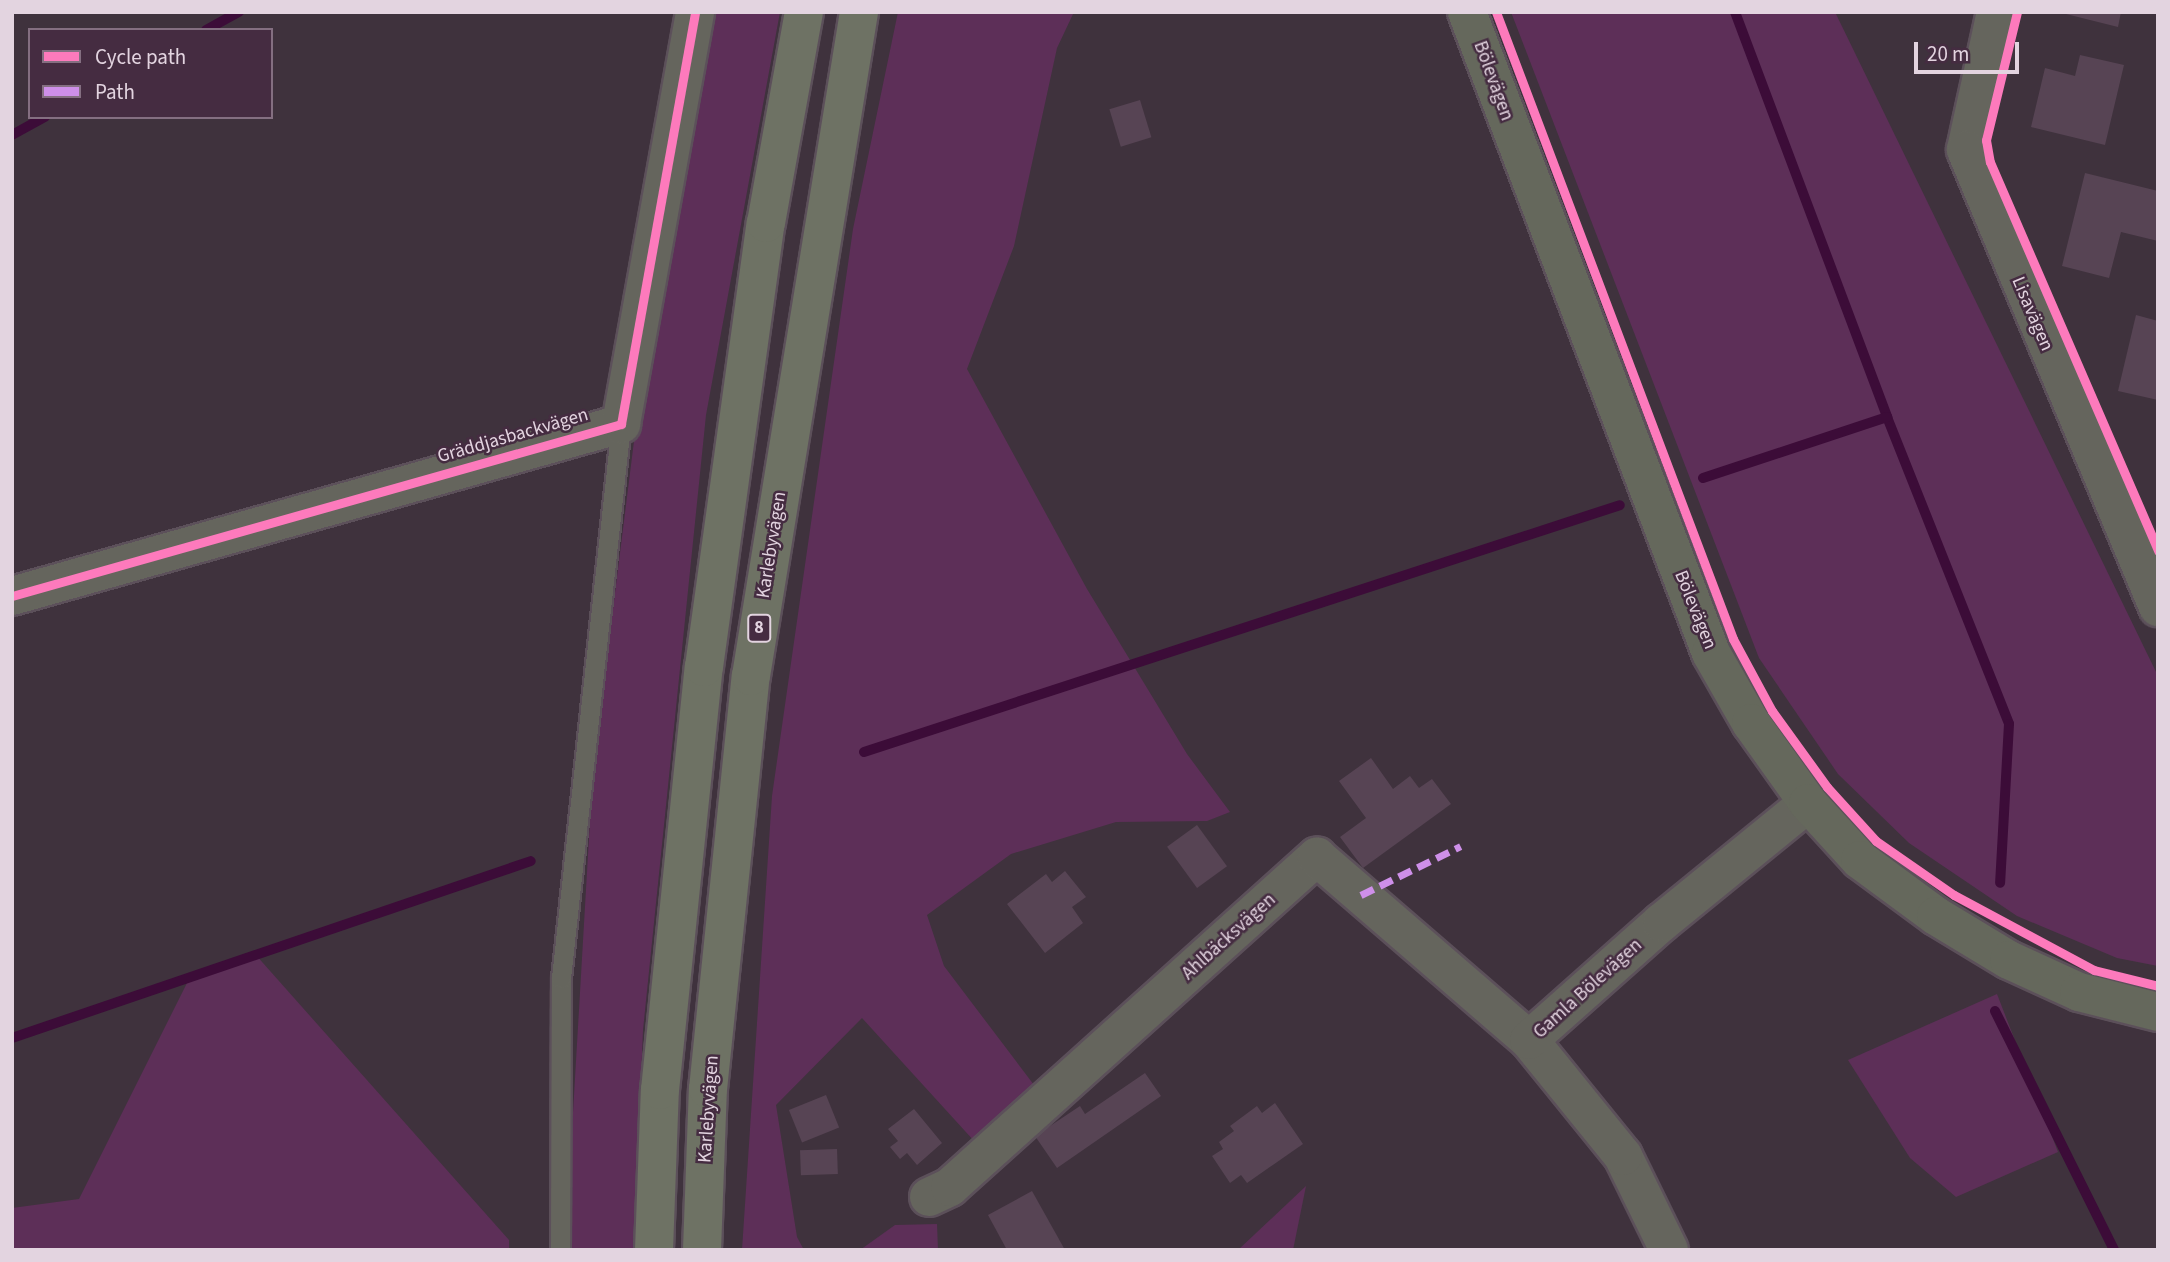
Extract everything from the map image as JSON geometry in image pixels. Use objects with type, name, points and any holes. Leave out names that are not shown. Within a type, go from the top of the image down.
[{"type":"highway","points":[[654,1250],[660,1090],[704,667],[766,223],[804,12]]},
{"type":"highway","name":"Karlebyvägen","points":[[702,1250],[708,1089],[751,676],[859,12]]},
{"type":"main road","name":"Bölevägen","points":[[1467,12],[1710,653],[1751,723],[1808,803],[1860,860],[1936,916],[2009,960],[2079,992],[2158,1013]]},
{"type":"street","points":[[621,424],[695,12]]},
{"type":"street","name":"Lisavägen","points":[[1996,12],[1966,150],[2158,607]]},
{"type":"street","name":"Gräddjasbackvägen","points":[[12,596],[621,424]]},
{"type":"street","name":"Gamla Bölevägen","points":[[1669,1250],[1623,1156],[1529,1040],[1662,922],[1808,803]]},
{"type":"street","name":"Ahlbäcksvägen","points":[[929,1197],[950,1187],[1317,857],[1529,1040]]},
{"type":"lane","points":[[560,1250],[561,978],[621,424]]},
{"type":"shaded area","points":[[715,12],[780,12],[706,415],[643,1030],[634,1250],[565,1250],[593,769],[640,393]]},
{"type":"shaded area","points":[[898,12],[1074,12],[1057,48],[1014,246],[967,369],[1087,589],[1187,754],[1230,812],[1207,821],[1116,822],[1011,854],[927,915],[944,966],[1034,1085],[975,1142],[862,1018],[776,1105],[797,1237],[804,1250],[742,1250],[772,796],[853,229]]},
{"type":"shaded area","points":[[1511,12],[1835,12],[2158,676],[2158,966],[2117,958],[2017,916],[1909,843],[1838,774],[1759,658]]},
{"type":"shaded area","points":[[255,954],[509,1240],[509,1250],[12,1250],[12,1208],[79,1199],[189,979]]},
{"type":"shaded area","points":[[1997,994],[2058,1152],[1956,1197],[1910,1158],[1848,1060]]},
{"type":"shaded area","points":[[1306,1186],[1293,1250],[1238,1250]]},
{"type":"shaded area","points":[[937,1224],[938,1250],[860,1250],[895,1225]]},
{"type":"building","points":[[2058,12],[2121,12],[2118,27]]},
{"type":"building","points":[[2080,55],[2124,65],[2105,145],[2031,127],[2045,68],[2075,76]]},
{"type":"building","points":[[1140,100],[1151,137],[1121,147],[1109,109]]},
{"type":"building","points":[[2085,173],[2158,191],[2158,241],[2121,232],[2109,278],[2062,266]]},
{"type":"building","points":[[2136,315],[2158,321],[2158,400],[2118,391]]},
{"type":"building","points":[[1371,758],[1393,789],[1410,776],[1419,788],[1432,779],[1451,804],[1363,868],[1340,837],[1366,818],[1339,781]]},
{"type":"building","points":[[1197,825],[1227,866],[1197,888],[1167,847]]},
{"type":"building","points":[[1065,871],[1086,897],[1072,907],[1083,923],[1045,953],[1007,904],[1046,874],[1052,882]]},
{"type":"building","points":[[1145,1073],[1161,1096],[1057,1168],[1035,1136],[1080,1106],[1085,1114]]},
{"type":"building","points":[[826,1095],[839,1127],[802,1142],[789,1110]]},
{"type":"building","points":[[1275,1103],[1303,1144],[1247,1183],[1241,1175],[1230,1183],[1212,1156],[1223,1149],[1219,1142],[1234,1131],[1230,1126],[1257,1106],[1262,1113]]},
{"type":"building","points":[[914,1109],[942,1143],[917,1165],[907,1153],[900,1159],[890,1147],[898,1141],[888,1129]]},
{"type":"building","points":[[837,1149],[838,1174],[801,1175],[800,1150]]},
{"type":"building","points":[[1032,1191],[1065,1250],[1007,1250],[988,1215]]},
{"type":"waterway","points":[[210,28],[239,12]]},
{"type":"waterway","points":[[1735,12],[1887,417],[2009,724],[2000,883]]},
{"type":"waterway","points":[[12,135],[41,119]]},
{"type":"waterway","points":[[1703,478],[1887,417]]},
{"type":"waterway","points":[[864,752],[1620,505]]},
{"type":"waterway","points":[[12,1038],[531,861]]},
{"type":"waterway","points":[[1995,1011],[2114,1250]]},
{"type":"marked path","points":[[1361,895],[1461,846]]},
{"type":"cycle path","points":[[12,596],[621,424],[695,12]]},
{"type":"cycle path","points":[[1496,12],[1733,639],[1772,711],[1827,787],[1876,841],[1954,895],[2094,970],[2158,986]]},
{"type":"cycle path","points":[[2017,12],[1986,140],[1990,162],[2158,551]]}]
